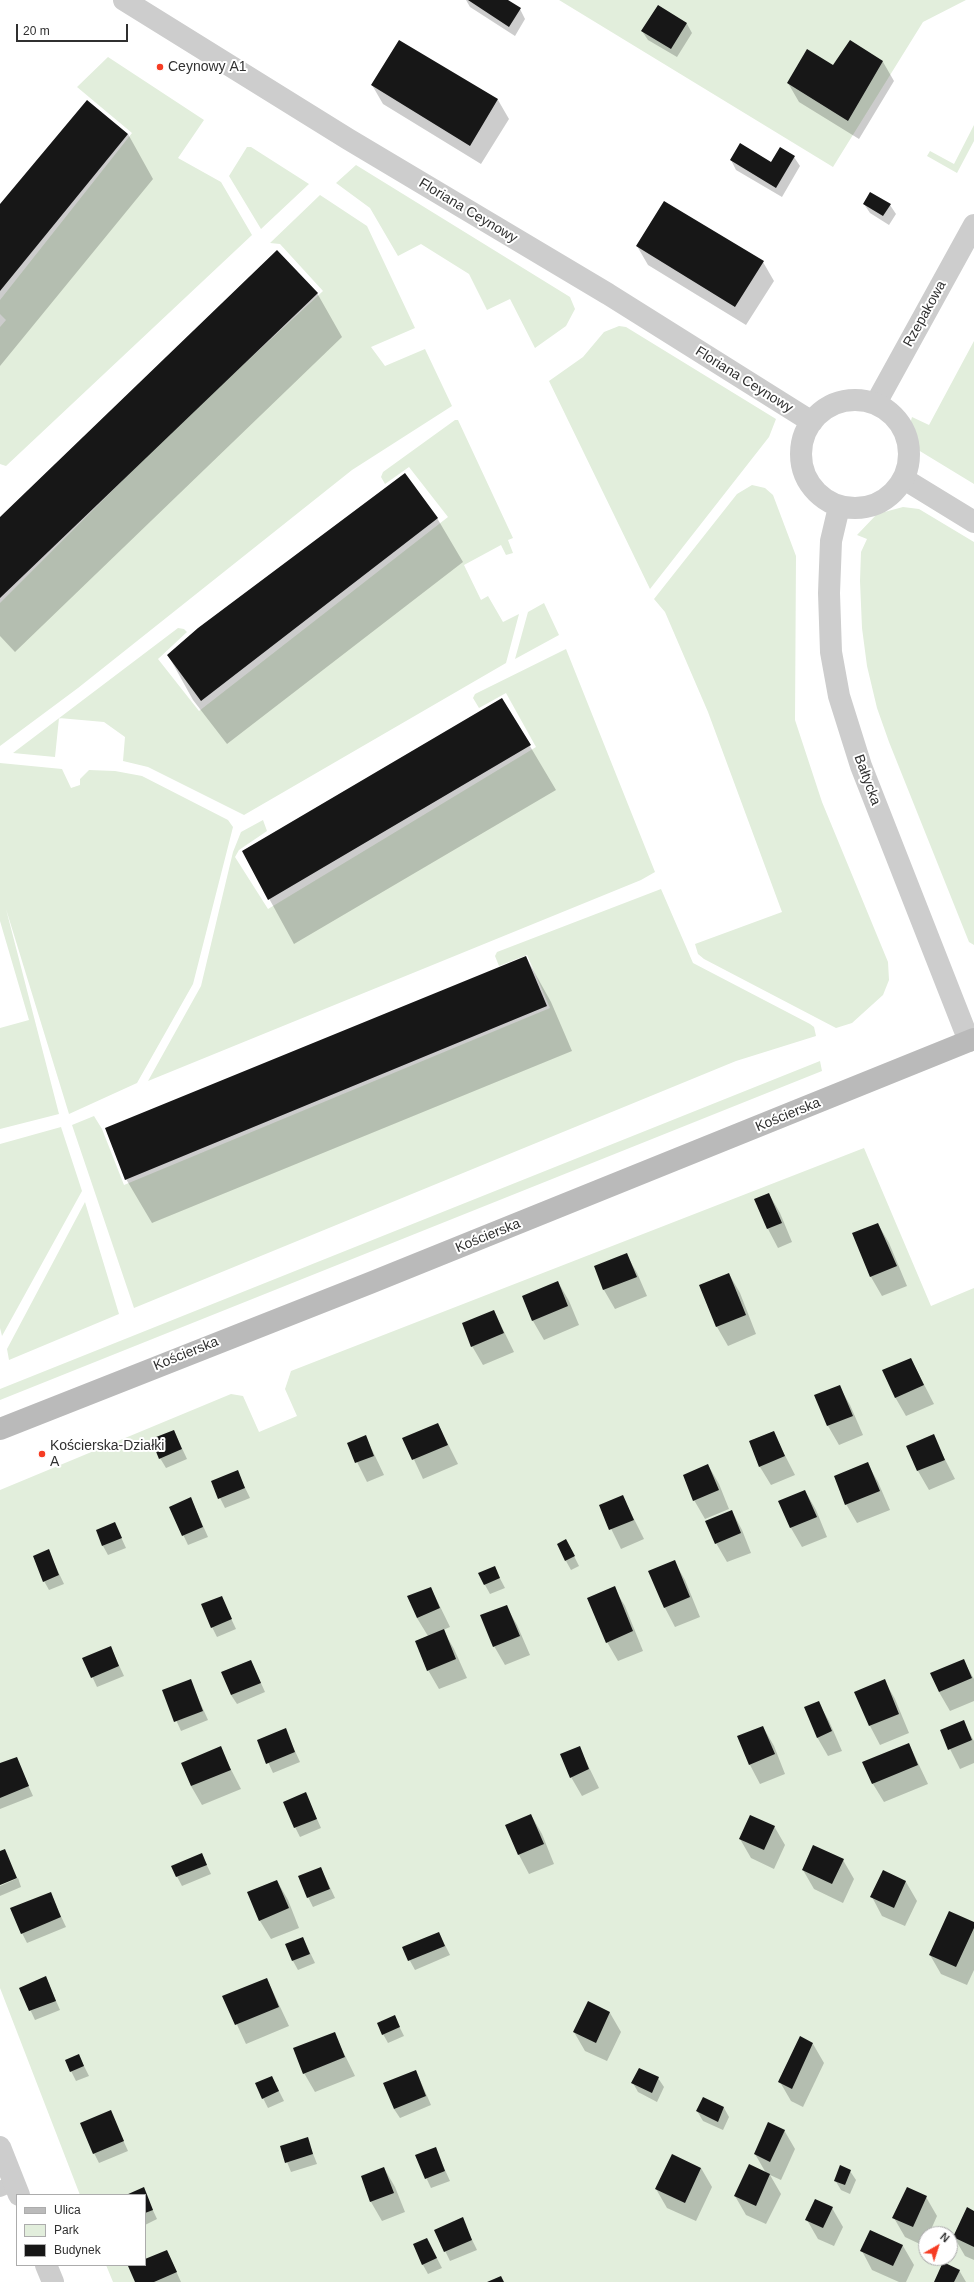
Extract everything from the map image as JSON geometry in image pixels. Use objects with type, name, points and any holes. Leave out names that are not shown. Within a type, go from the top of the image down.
[{"type":"main road","name":"Kościerska","points":[[0,1429],[972,1044]]},
{"type":"street","name":"Floriana Ceynowy","points":[[124,0],[348,139],[608,294],[812,422]]},
{"type":"street","name":"Rzepakowa","points":[[876,403],[974,225]]},
{"type":"street","points":[[858,399],[876,403],[892,413],[903,427],[907,438],[910,462],[904,479],[893,495],[877,505],[858,509],[839,507],[824,499],[816,491],[804,471],[800,454],[803,437],[812,422],[824,409],[840,401],[858,399]]},
{"type":"street","points":[[904,479],[974,522]]},
{"type":"street","name":"Bałtycka","points":[[839,507],[831,541],[828,592],[831,652],[839,696],[861,766],[972,1044]]},
{"type":"street","points":[[0,2146],[11,2189]]},
{"type":"street","points":[[46,2266],[53,2282]]},
{"type":"green space","points":[[559,0],[966,0],[923,22],[833,167]]},
{"type":"green space","points":[[108,57],[204,120],[178,158],[221,182],[252,235],[6,466],[0,464],[0,327],[6,320],[0,314],[0,300],[132,133],[77,87]]},
{"type":"green space","points":[[974,125],[974,141],[957,173],[927,156],[930,151],[954,164]]},
{"type":"green space","points":[[247,147],[251,147],[309,184],[261,229],[229,176]]},
{"type":"green space","points":[[356,165],[570,297],[575,309],[566,326],[535,348],[510,299],[487,310],[469,274],[421,244],[398,256],[370,208],[336,183]]},
{"type":"green space","points":[[320,195],[367,226],[415,328],[371,347],[385,366],[425,349],[452,406],[352,470],[78,688],[0,746],[0,603],[178,425],[323,291],[280,244],[270,243]]},
{"type":"green space","points":[[619,326],[626,327],[776,419],[769,437],[650,589],[549,381],[583,357],[604,332]]},
{"type":"green space","points":[[974,341],[974,484],[905,442],[912,417],[929,425]]},
{"type":"green space","points":[[455,420],[458,420],[513,538],[508,540],[513,553],[506,555],[501,545],[464,565],[481,600],[488,596],[503,622],[519,614],[506,663],[244,815],[148,767],[123,761],[125,737],[104,722],[59,718],[178,628],[184,629],[187,632],[158,659],[199,711],[448,517],[409,467],[385,484],[381,477],[383,472]]},
{"type":"green space","points":[[752,485],[765,488],[773,495],[796,556],[795,720],[822,802],[888,962],[889,980],[883,995],[852,1023],[836,1028],[704,959],[698,954],[695,944],[782,912],[708,712],[665,612],[654,599],[737,494]]},
{"type":"green space","points":[[903,507],[919,509],[974,542],[974,945],[969,942],[889,742],[877,708],[867,666],[862,628],[860,581],[861,552],[867,539],[857,535],[877,514]]},
{"type":"green space","points":[[544,603],[559,635],[515,659],[528,612]]},
{"type":"green space","points":[[566,649],[655,872],[641,880],[148,1081],[201,986],[233,852],[241,832],[263,820],[267,831],[239,850],[235,857],[268,909],[536,747],[506,693],[479,708],[473,698],[475,694]]},
{"type":"green space","points":[[59,718],[55,757],[13,753]]},
{"type":"green space","points":[[0,763],[62,769],[71,788],[80,785],[80,779],[89,770],[115,771],[142,776],[228,820],[233,827],[193,984],[137,1083],[69,1114],[6,909],[59,1114],[0,1129],[0,1028],[29,1020],[0,921]]},
{"type":"green space","points":[[661,889],[693,963],[810,1024],[814,1027],[816,1036],[736,1061],[134,1308],[72,1125],[94,1116],[102,1129],[124,1185],[550,1008],[527,955],[499,966],[495,956],[497,952]]},
{"type":"green space","points":[[820,1061],[822,1071],[0,1400],[0,1389]]},
{"type":"green space","points":[[61,1127],[82,1191],[2,1336],[0,1328],[0,1144]]},
{"type":"green space","points":[[864,1148],[931,1306],[974,1288],[974,2282],[113,2282],[106,2266],[146,2266],[146,2194],[80,2194],[0,1988],[0,1490],[231,1394],[243,1396],[259,1432],[297,1416],[285,1389],[291,1371]]},
{"type":"green space","points":[[85,1202],[119,1314],[9,1360],[7,1349]]},
{"type":"building","points":[[468,0],[508,0],[521,8],[509,27]]},
{"type":"building","points":[[658,5],[687,23],[671,49],[641,31]]},
{"type":"building","points":[[399,40],[498,99],[470,146],[371,85]]},
{"type":"building","points":[[850,40],[883,61],[848,121],[787,83],[807,49],[833,65]]},
{"type":"building","points":[[87,100],[128,134],[0,291],[0,204]]},
{"type":"building","points":[[740,143],[771,162],[780,147],[795,156],[776,188],[730,160]]},
{"type":"building","points":[[870,192],[891,204],[883,216],[863,204]]},
{"type":"building","points":[[664,201],[764,261],[735,307],[636,246]]},
{"type":"building","points":[[277,250],[318,293],[0,598],[0,517]]},
{"type":"building","points":[[405,473],[438,518],[201,701],[167,655],[198,628]]},
{"type":"building","points":[[502,698],[531,745],[268,900],[242,851]]},
{"type":"building","points":[[526,956],[547,1006],[125,1180],[105,1128]]},
{"type":"building","points":[[769,1193],[782,1223],[767,1229],[754,1199]]},
{"type":"building","points":[[878,1223],[897,1266],[870,1277],[852,1233]]},
{"type":"building","points":[[627,1253],[637,1277],[603,1290],[594,1266]]},
{"type":"building","points":[[729,1273],[746,1315],[716,1327],[699,1285]]},
{"type":"building","points":[[558,1281],[568,1306],[532,1321],[522,1296]]},
{"type":"building","points":[[494,1310],[504,1333],[471,1347],[462,1323]]},
{"type":"building","points":[[911,1358],[924,1385],[895,1398],[882,1370]]},
{"type":"building","points":[[840,1385],[853,1416],[827,1426],[814,1395]]},
{"type":"building","points":[[438,1423],[448,1445],[412,1460],[402,1438]]},
{"type":"building","points":[[174,1430],[182,1449],[159,1459],[151,1439]]},
{"type":"building","points":[[774,1431],[785,1456],[759,1467],[749,1441]]},
{"type":"building","points":[[934,1434],[945,1460],[917,1471],[906,1446]]},
{"type":"building","points":[[366,1435],[374,1456],[355,1463],[347,1443]]},
{"type":"building","points":[[868,1462],[880,1491],[845,1505],[834,1476]]},
{"type":"building","points":[[708,1464],[719,1490],[693,1501],[683,1475]]},
{"type":"building","points":[[238,1470],[245,1488],[218,1499],[211,1481]]},
{"type":"building","points":[[805,1490],[817,1517],[790,1528],[778,1501]]},
{"type":"building","points":[[623,1495],[634,1520],[609,1530],[599,1505]]},
{"type":"building","points":[[191,1497],[203,1527],[182,1536],[169,1507]]},
{"type":"building","points":[[732,1510],[741,1533],[715,1544],[705,1521]]},
{"type":"building","points":[[115,1522],[122,1538],[102,1546],[96,1530]]},
{"type":"building","points":[[566,1539],[575,1556],[565,1561],[557,1544]]},
{"type":"building","points":[[49,1549],[59,1575],[43,1582],[33,1556]]},
{"type":"building","points":[[675,1560],[690,1597],[664,1608],[648,1571]]},
{"type":"building","points":[[495,1566],[500,1578],[484,1585],[478,1573]]},
{"type":"building","points":[[615,1586],[633,1631],[606,1643],[587,1598]]},
{"type":"building","points":[[431,1587],[440,1608],[417,1618],[407,1596]]},
{"type":"building","points":[[222,1596],[232,1619],[211,1628],[201,1604]]},
{"type":"building","points":[[507,1605],[520,1636],[493,1647],[480,1615]]},
{"type":"building","points":[[444,1629],[456,1659],[427,1671],[415,1641]]},
{"type":"building","points":[[111,1646],[119,1666],[91,1678],[82,1658]]},
{"type":"building","points":[[964,1659],[972,1678],[939,1692],[930,1673]]},
{"type":"building","points":[[251,1660],[261,1683],[231,1695],[221,1672]]},
{"type":"building","points":[[191,1679],[203,1711],[174,1722],[162,1690]]},
{"type":"building","points":[[885,1679],[899,1714],[869,1726],[854,1692]]},
{"type":"building","points":[[819,1701],[832,1731],[817,1738],[804,1707]]},
{"type":"building","points":[[964,1720],[972,1740],[948,1750],[940,1730]]},
{"type":"building","points":[[763,1726],[775,1754],[749,1765],[737,1736]]},
{"type":"building","points":[[286,1728],[295,1752],[266,1764],[257,1740]]},
{"type":"building","points":[[909,1743],[918,1765],[872,1784],[862,1762]]},
{"type":"building","points":[[221,1746],[231,1770],[191,1786],[181,1763]]},
{"type":"building","points":[[580,1746],[589,1769],[570,1778],[560,1754]]},
{"type":"building","points":[[17,1757],[29,1786],[0,1798],[0,1763]]},
{"type":"building","points":[[306,1792],[317,1819],[294,1828],[283,1802]]},
{"type":"building","points":[[531,1814],[544,1844],[518,1855],[505,1825]]},
{"type":"building","points":[[750,1815],[775,1826],[764,1850],[739,1839]]},
{"type":"building","points":[[813,1845],[844,1859],[832,1884],[802,1870]]},
{"type":"building","points":[[5,1849],[17,1878],[0,1885],[0,1851]]},
{"type":"building","points":[[202,1853],[207,1865],[176,1877],[171,1866]]},
{"type":"building","points":[[321,1867],[330,1889],[307,1898],[298,1876]]},
{"type":"building","points":[[883,1870],[906,1881],[894,1908],[870,1897]]},
{"type":"building","points":[[277,1880],[289,1908],[259,1921],[247,1892]]},
{"type":"building","points":[[51,1892],[61,1917],[21,1934],[10,1908]]},
{"type":"building","points":[[949,1911],[974,1922],[974,1928],[956,1967],[929,1955]]},
{"type":"building","points":[[439,1932],[445,1946],[408,1961],[402,1947]]},
{"type":"building","points":[[303,1937],[310,1954],[292,1961],[285,1944]]},
{"type":"building","points":[[46,1976],[56,2001],[29,2011],[19,1988]]},
{"type":"building","points":[[267,1978],[279,2007],[235,2025],[222,1996]]},
{"type":"building","points":[[588,2001],[610,2012],[596,2043],[573,2032]]},
{"type":"building","points":[[395,2015],[400,2027],[382,2035],[377,2023]]},
{"type":"building","points":[[335,2032],[345,2057],[303,2074],[293,2048]]},
{"type":"building","points":[[800,2036],[813,2043],[792,2089],[778,2082]]},
{"type":"building","points":[[79,2054],[84,2066],[70,2072],[65,2060]]},
{"type":"building","points":[[639,2068],[659,2077],[652,2093],[631,2083]]},
{"type":"building","points":[[416,2070],[426,2096],[394,2109],[383,2083]]},
{"type":"building","points":[[272,2076],[279,2091],[262,2099],[255,2083]]},
{"type":"building","points":[[703,2097],[724,2107],[718,2122],[696,2111]]},
{"type":"building","points":[[111,2110],[124,2141],[93,2154],[80,2123]]},
{"type":"building","points":[[768,2122],[785,2130],[770,2162],[754,2154]]},
{"type":"building","points":[[308,2137],[313,2154],[285,2163],[280,2146]]},
{"type":"building","points":[[436,2147],[445,2171],[425,2179],[415,2155]]},
{"type":"building","points":[[672,2154],[701,2168],[685,2203],[655,2189]]},
{"type":"building","points":[[749,2164],[770,2174],[756,2206],[734,2196]]},
{"type":"building","points":[[840,2165],[851,2170],[845,2185],[834,2181]]},
{"type":"building","points":[[384,2167],[394,2193],[370,2202],[361,2176]]},
{"type":"building","points":[[144,2187],[153,2210],[146,2213],[146,2194],[128,2194]]},
{"type":"building","points":[[907,2187],[927,2196],[913,2227],[892,2218]]},
{"type":"building","points":[[815,2199],[833,2207],[823,2228],[805,2220]]},
{"type":"building","points":[[967,2207],[974,2211],[974,2247],[958,2239],[958,2226]]},
{"type":"building","points":[[463,2217],[472,2240],[444,2252],[434,2230]]},
{"type":"building","points":[[870,2230],[903,2245],[893,2266],[860,2251]]},
{"type":"building","points":[[427,2238],[437,2258],[422,2265],[413,2244]]},
{"type":"building","points":[[167,2250],[177,2272],[154,2282],[135,2282],[128,2266],[146,2266],[146,2259]]},
{"type":"building","points":[[941,2266],[952,2266],[960,2270],[954,2282],[934,2282]]},
{"type":"building","points":[[501,2276],[504,2282],[487,2282]]},
{"type":"place","name":"Ceynowy A1","points":[[160,67]]},
{"type":"place","name":"Kościerska-Działki A","points":[[42,1454]]}]
